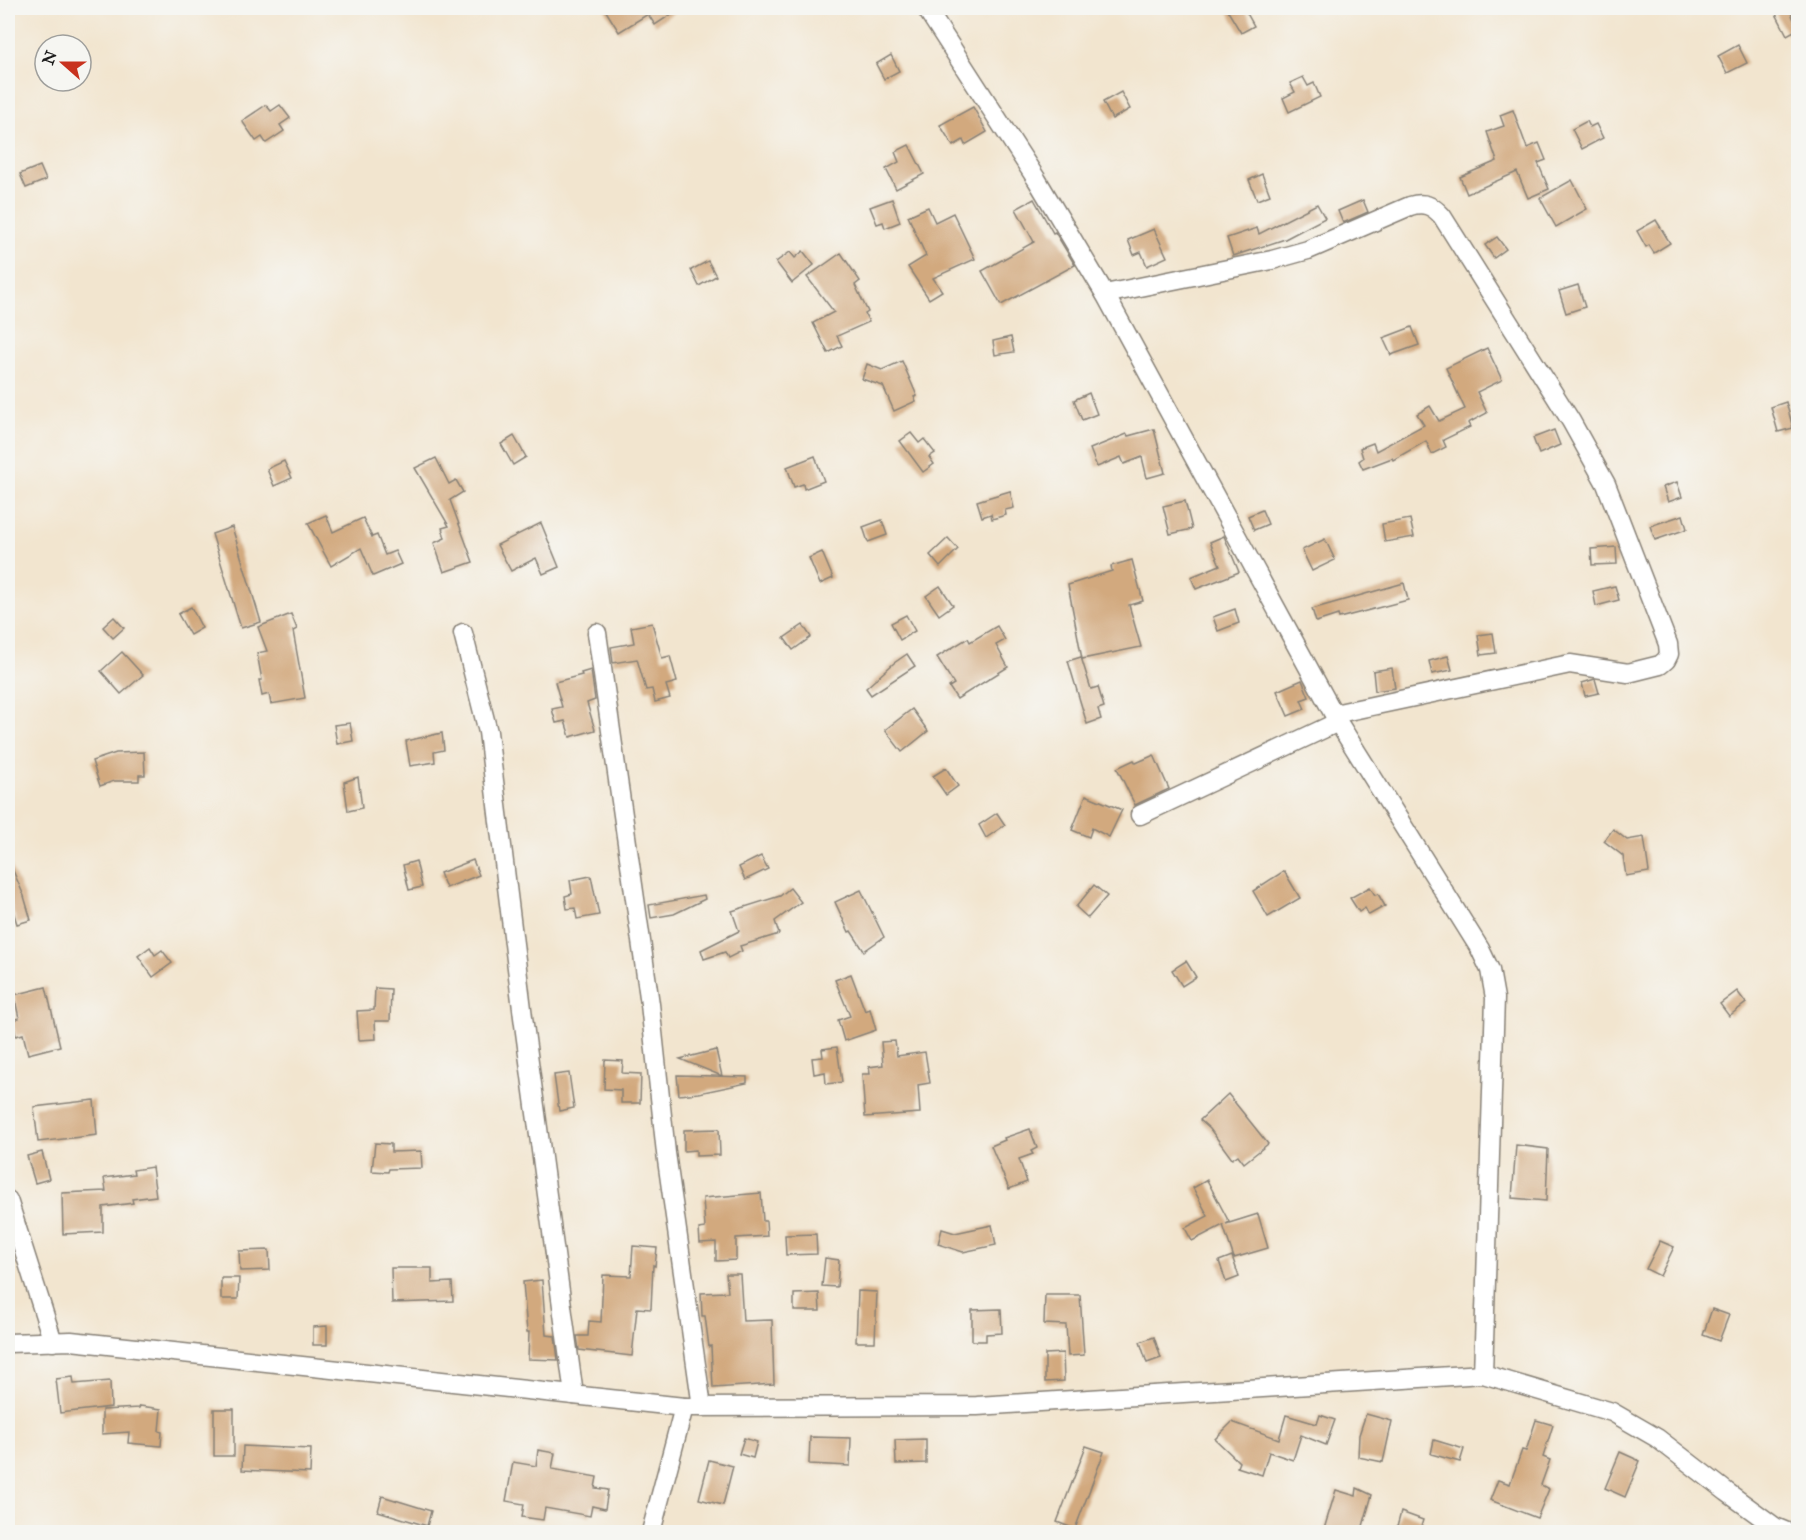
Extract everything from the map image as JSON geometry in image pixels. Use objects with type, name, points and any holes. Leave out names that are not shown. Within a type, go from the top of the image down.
[{"type":"street","points":[[926,8],[1037,180],[1105,294],[1336,718],[1480,949],[1490,970],[1495,998],[1483,1374]]},
{"type":"street","points":[[1105,294],[1272,260],[1308,250],[1410,206],[1427,204],[1435,209],[1442,216],[1571,421],[1606,484],[1668,644],[1669,654],[1660,665],[1628,673],[1570,664],[1336,718],[1140,815]]},
{"type":"street","points":[[463,633],[488,732],[523,1017],[574,1395]]},
{"type":"street","points":[[597,633],[650,1004],[693,1407],[651,1533]]},
{"type":"street","points":[[8,1200],[53,1342]]},
{"type":"street","points":[[8,1343],[71,1341],[693,1407],[977,1406],[1483,1374],[1612,1412],[1657,1438],[1727,1492],[1775,1527],[1787,1533]]},
{"type":"building","points":[[604,8],[681,8],[655,25],[648,14],[619,32]]},
{"type":"building","points":[[1226,8],[1244,8],[1254,26],[1241,33]]},
{"type":"building","points":[[1773,8],[1789,8],[1798,29],[1787,35]]},
{"type":"building","points":[[1738,45],[1747,63],[1727,73],[1718,56]]},
{"type":"building","points":[[891,55],[899,71],[884,79],[876,64]]},
{"type":"building","points":[[1303,77],[1308,86],[1314,83],[1320,97],[1289,112],[1283,98],[1295,92],[1290,83]]},
{"type":"building","points":[[1121,92],[1130,109],[1112,119],[1103,102]]},
{"type":"building","points":[[266,105],[271,111],[280,105],[290,118],[280,125],[284,131],[266,143],[262,137],[256,141],[242,121]]},
{"type":"building","points":[[973,107],[987,132],[965,145],[963,140],[953,146],[940,125]]},
{"type":"building","points":[[1513,110],[1527,148],[1539,143],[1546,160],[1538,163],[1549,189],[1528,198],[1517,172],[1467,194],[1460,177],[1497,161],[1487,132],[1504,126],[1500,115]]},
{"type":"building","points":[[1587,121],[1590,127],[1596,124],[1603,138],[1582,149],[1572,129]]},
{"type":"building","points":[[909,145],[924,174],[896,189],[886,169],[899,162],[895,152]]},
{"type":"building","points":[[40,166],[46,180],[26,188],[20,174]]},
{"type":"building","points":[[1262,174],[1270,195],[1257,200],[1249,180]]},
{"type":"building","points":[[1572,180],[1587,209],[1556,227],[1540,198]]},
{"type":"building","points":[[892,199],[900,222],[885,228],[883,222],[877,224],[870,207]]},
{"type":"building","points":[[1034,199],[1053,233],[1055,232],[1075,265],[1001,305],[982,271],[1034,242],[1016,209]]},
{"type":"building","points":[[1363,200],[1368,212],[1343,223],[1338,211]]},
{"type":"building","points":[[1317,204],[1325,218],[1285,239],[1233,256],[1227,238],[1257,228],[1259,234]]},
{"type":"building","points":[[928,207],[935,222],[953,213],[975,259],[933,278],[942,291],[929,299],[908,267],[926,256],[908,216]]},
{"type":"building","points":[[1656,220],[1670,243],[1654,253],[1649,245],[1646,247],[1637,231]]},
{"type":"building","points":[[1154,229],[1167,257],[1147,266],[1141,252],[1134,255],[1128,240]]},
{"type":"building","points":[[1497,237],[1506,249],[1494,258],[1485,245]]},
{"type":"building","points":[[803,251],[814,265],[792,283],[776,262],[790,252],[795,258]]},
{"type":"building","points":[[841,253],[860,281],[855,285],[868,312],[865,314],[869,322],[837,336],[842,346],[828,353],[813,323],[834,312],[807,277]]},
{"type":"building","points":[[708,261],[716,276],[699,286],[691,270]]},
{"type":"building","points":[[1578,285],[1585,307],[1566,313],[1559,291]]},
{"type":"building","points":[[1412,327],[1419,345],[1391,355],[1383,338]]},
{"type":"building","points":[[1011,337],[1014,352],[995,355],[993,341]]},
{"type":"building","points":[[1487,348],[1502,380],[1477,392],[1487,413],[1468,423],[1470,427],[1443,440],[1446,447],[1432,454],[1426,441],[1393,460],[1392,458],[1363,469],[1359,461],[1363,458],[1360,448],[1373,443],[1376,451],[1424,425],[1417,414],[1430,406],[1439,421],[1465,409],[1446,368]]},
{"type":"building","points":[[902,361],[917,396],[914,397],[916,401],[894,411],[883,386],[862,379],[867,364],[882,370]]},
{"type":"building","points":[[1089,393],[1097,414],[1082,420],[1074,400]]},
{"type":"building","points":[[1786,402],[1793,428],[1778,432],[1771,407]]},
{"type":"building","points":[[1154,429],[1165,473],[1147,478],[1142,457],[1124,464],[1121,457],[1097,467],[1090,449],[1127,434],[1128,436]]},
{"type":"building","points":[[1554,430],[1560,445],[1539,454],[1533,438]]},
{"type":"building","points":[[911,433],[919,443],[924,439],[935,453],[929,457],[934,464],[923,472],[900,441]]},
{"type":"building","points":[[514,436],[526,457],[513,465],[501,444]]},
{"type":"building","points":[[815,456],[824,481],[804,489],[803,484],[794,487],[787,467]]},
{"type":"building","points":[[436,458],[449,484],[456,480],[463,492],[450,500],[473,562],[444,572],[434,543],[445,538],[442,528],[449,526],[415,468]]},
{"type":"building","points":[[284,461],[292,478],[274,486],[267,469]]},
{"type":"building","points":[[1677,482],[1682,497],[1668,502],[1663,487]]},
{"type":"building","points":[[1010,491],[1014,508],[1005,510],[1006,515],[992,519],[991,514],[982,517],[977,501]]},
{"type":"building","points":[[1185,501],[1192,529],[1170,534],[1163,506]]},
{"type":"building","points":[[1262,510],[1268,524],[1254,530],[1248,516]]},
{"type":"building","points":[[326,515],[333,532],[363,518],[372,537],[377,535],[385,555],[395,551],[401,564],[373,576],[361,548],[331,566],[308,523]]},
{"type":"building","points":[[1683,515],[1687,529],[1655,540],[1650,526]]},
{"type":"building","points":[[1410,519],[1414,537],[1385,542],[1382,524]]},
{"type":"building","points":[[882,520],[887,535],[868,542],[863,527]]},
{"type":"building","points":[[541,523],[559,567],[543,574],[536,558],[511,571],[497,545]]},
{"type":"building","points":[[232,527],[261,622],[241,628],[212,534]]},
{"type":"building","points":[[1224,536],[1239,572],[1196,589],[1191,577],[1220,565],[1210,542]]},
{"type":"building","points":[[948,538],[958,549],[940,567],[930,555]]},
{"type":"building","points":[[1325,539],[1335,560],[1312,571],[1302,550]]},
{"type":"building","points":[[1616,547],[1617,564],[1592,565],[1591,549]]},
{"type":"building","points":[[822,552],[833,578],[820,584],[809,558]]},
{"type":"building","points":[[1132,560],[1143,601],[1129,605],[1141,647],[1082,659],[1068,585],[1112,571],[1111,566]]},
{"type":"building","points":[[1404,583],[1408,600],[1316,622],[1312,609]]},
{"type":"building","points":[[940,586],[953,605],[939,615],[926,596]]},
{"type":"building","points":[[1615,586],[1619,600],[1596,606],[1593,591]]},
{"type":"building","points":[[191,607],[202,628],[190,635],[178,614]]},
{"type":"building","points":[[1235,609],[1239,623],[1218,631],[1213,617]]},
{"type":"building","points":[[291,614],[297,629],[293,631],[305,698],[271,704],[269,694],[262,696],[259,680],[262,680],[257,653],[267,651],[258,627]]},
{"type":"building","points":[[906,615],[915,631],[900,640],[891,623]]},
{"type":"building","points":[[114,617],[124,628],[113,638],[103,627]]},
{"type":"building","points":[[652,623],[662,658],[670,656],[677,682],[666,685],[670,698],[655,702],[652,689],[646,690],[637,659],[613,663],[611,647],[634,643],[631,627]]},
{"type":"building","points":[[803,625],[811,637],[793,650],[784,638]]},
{"type":"building","points":[[997,626],[1005,640],[996,645],[1008,667],[957,699],[949,687],[954,684],[937,657],[968,638],[970,642]]},
{"type":"building","points":[[1493,633],[1496,653],[1481,655],[1478,635]]},
{"type":"building","points":[[122,652],[143,675],[121,694],[101,671]]},
{"type":"building","points":[[907,654],[915,666],[871,695],[866,688]]},
{"type":"building","points":[[1448,656],[1452,670],[1432,674],[1429,661]]},
{"type":"building","points":[[1081,657],[1091,689],[1098,687],[1104,707],[1098,709],[1101,719],[1087,724],[1068,661]]},
{"type":"building","points":[[1392,668],[1395,688],[1375,691],[1373,671]]},
{"type":"building","points":[[591,670],[595,700],[587,703],[595,730],[570,737],[565,721],[556,723],[552,709],[562,707],[555,682],[582,675],[581,673]]},
{"type":"building","points":[[1595,679],[1599,693],[1585,696],[1582,683]]},
{"type":"building","points":[[1302,680],[1309,697],[1301,700],[1305,709],[1288,716],[1277,691]]},
{"type":"building","points":[[912,709],[928,731],[902,752],[885,730]]},
{"type":"building","points":[[350,723],[353,741],[337,744],[334,725]]},
{"type":"building","points":[[442,733],[444,750],[434,752],[435,762],[410,766],[406,741]]},
{"type":"building","points":[[144,752],[145,775],[139,775],[139,781],[114,781],[100,786],[92,761],[116,753]]},
{"type":"building","points":[[1154,755],[1169,789],[1135,805],[1117,768],[1134,760],[1136,763]]},
{"type":"building","points":[[946,768],[958,786],[946,795],[933,776]]},
{"type":"building","points":[[358,777],[362,808],[348,811],[344,782]]},
{"type":"building","points":[[1086,795],[1122,810],[1109,837],[1092,828],[1089,837],[1072,830]]},
{"type":"building","points":[[997,813],[1005,825],[986,838],[979,825]]},
{"type":"building","points":[[1613,829],[1627,840],[1644,837],[1649,872],[1626,876],[1623,856],[1604,841]]},
{"type":"building","points":[[761,856],[768,869],[745,880],[739,867]]},
{"type":"building","points":[[8,859],[24,896],[31,920],[17,924],[8,895]]},
{"type":"building","points":[[473,860],[479,875],[446,888],[440,873]]},
{"type":"building","points":[[416,861],[422,887],[409,890],[403,865]]},
{"type":"building","points":[[1284,871],[1300,898],[1268,917],[1253,891]]},
{"type":"building","points":[[591,876],[599,915],[577,919],[575,908],[567,909],[565,896],[572,894],[570,880]]},
{"type":"building","points":[[1094,885],[1107,896],[1088,918],[1076,907]]},
{"type":"building","points":[[1370,887],[1375,895],[1378,894],[1385,906],[1369,915],[1365,908],[1359,912],[1350,898]]},
{"type":"building","points":[[790,888],[801,902],[775,921],[779,934],[740,946],[742,951],[728,958],[725,952],[704,959],[701,950],[739,931],[732,911],[780,896]]},
{"type":"building","points":[[861,890],[884,937],[864,951],[851,931],[849,932],[835,902]]},
{"type":"building","points":[[704,895],[705,899],[674,914],[651,918],[649,905]]},
{"type":"building","points":[[150,947],[155,955],[162,950],[172,963],[153,977],[138,956]]},
{"type":"building","points":[[1186,961],[1196,977],[1182,986],[1172,970]]},
{"type":"building","points":[[851,974],[865,1011],[870,1009],[876,1030],[844,1041],[838,1020],[850,1016],[835,980]]},
{"type":"building","points":[[46,987],[60,1046],[28,1054],[23,1034],[16,1036],[12,1020],[19,1018],[14,995]]},
{"type":"building","points":[[375,988],[391,989],[390,1021],[375,1021],[376,1039],[359,1040],[357,1011],[374,1010]]},
{"type":"building","points":[[1737,991],[1746,1003],[1729,1016],[1720,1004]]},
{"type":"building","points":[[895,1041],[897,1056],[925,1052],[930,1083],[918,1085],[920,1113],[865,1117],[862,1074],[870,1074],[869,1067],[883,1065],[881,1042]]},
{"type":"building","points":[[837,1047],[842,1082],[826,1084],[825,1072],[814,1074],[812,1058],[823,1057],[822,1049]]},
{"type":"building","points":[[716,1050],[722,1076],[680,1059]]},
{"type":"building","points":[[605,1060],[623,1061],[622,1073],[641,1074],[640,1103],[621,1103],[621,1090],[604,1089]]},
{"type":"building","points":[[569,1073],[574,1108],[559,1111],[554,1075]]},
{"type":"building","points":[[677,1075],[747,1077],[747,1083],[679,1095]]},
{"type":"building","points":[[1228,1094],[1268,1144],[1244,1163],[1238,1155],[1232,1159],[1210,1129],[1200,1120]]},
{"type":"building","points":[[94,1100],[97,1135],[38,1142],[34,1107]]},
{"type":"building","points":[[719,1129],[720,1155],[696,1156],[696,1150],[684,1151],[684,1130]]},
{"type":"building","points":[[1030,1129],[1037,1148],[1031,1151],[1033,1154],[1019,1159],[1027,1182],[1009,1189],[991,1146],[1005,1140],[1004,1138]]},
{"type":"building","points":[[375,1143],[391,1144],[391,1152],[421,1151],[422,1168],[389,1169],[388,1172],[372,1171]]},
{"type":"building","points":[[1516,1145],[1548,1149],[1546,1201],[1512,1198]]},
{"type":"building","points":[[42,1152],[49,1179],[35,1183],[27,1156]]},
{"type":"building","points":[[152,1167],[156,1196],[132,1199],[133,1203],[103,1207],[103,1232],[63,1234],[62,1193],[106,1191],[104,1178],[134,1174],[133,1170]]},
{"type":"building","points":[[1207,1180],[1229,1222],[1226,1224],[1258,1214],[1268,1248],[1234,1258],[1223,1225],[1192,1241],[1185,1228],[1208,1216],[1193,1188]]},
{"type":"building","points":[[761,1193],[763,1221],[766,1221],[767,1236],[736,1238],[736,1260],[716,1261],[716,1242],[700,1243],[699,1229],[705,1228],[703,1198]]},
{"type":"building","points":[[992,1225],[996,1245],[963,1252],[938,1244],[942,1229],[955,1233]]},
{"type":"building","points":[[816,1234],[817,1254],[786,1255],[785,1235]]},
{"type":"building","points":[[1660,1241],[1674,1247],[1660,1276],[1646,1269]]},
{"type":"building","points":[[633,1246],[657,1248],[655,1266],[653,1265],[651,1309],[637,1308],[632,1356],[579,1350],[577,1336],[588,1336],[589,1321],[601,1322],[603,1275],[631,1276]]},
{"type":"building","points":[[269,1250],[270,1270],[240,1271],[239,1251]]},
{"type":"building","points":[[1232,1256],[1239,1277],[1226,1282],[1219,1261]]},
{"type":"building","points":[[825,1258],[839,1260],[837,1287],[822,1286]]},
{"type":"building","points":[[391,1268],[432,1268],[432,1283],[452,1282],[453,1301],[392,1303]]},
{"type":"building","points":[[726,1274],[740,1274],[743,1321],[772,1320],[774,1384],[713,1388],[711,1346],[709,1347],[705,1316],[702,1316],[701,1293],[728,1292]]},
{"type":"building","points":[[221,1278],[239,1278],[238,1299],[221,1299]]},
{"type":"building","points":[[542,1280],[546,1335],[555,1336],[558,1360],[528,1359],[529,1332],[527,1332],[523,1282]]},
{"type":"building","points":[[858,1291],[877,1292],[875,1342],[856,1342]]},
{"type":"building","points":[[819,1293],[820,1311],[794,1311],[794,1294]]},
{"type":"building","points":[[1045,1295],[1080,1295],[1084,1355],[1068,1356],[1066,1325],[1044,1324]]},
{"type":"building","points":[[1001,1309],[1002,1333],[986,1334],[986,1341],[972,1341],[972,1310]]},
{"type":"building","points":[[1712,1309],[1729,1315],[1719,1341],[1703,1335]]},
{"type":"building","points":[[327,1326],[327,1345],[313,1345],[313,1327]]},
{"type":"building","points":[[1154,1337],[1161,1358],[1147,1363],[1140,1342]]},
{"type":"building","points":[[1063,1353],[1064,1381],[1045,1382],[1045,1354]]},
{"type":"building","points":[[73,1377],[74,1384],[110,1381],[111,1407],[60,1413],[56,1379]]},
{"type":"building","points":[[140,1406],[161,1409],[159,1431],[162,1432],[161,1446],[128,1443],[129,1432],[102,1434],[102,1410],[139,1408]]},
{"type":"building","points":[[214,1409],[234,1409],[234,1456],[214,1456]]},
{"type":"building","points":[[1366,1414],[1392,1421],[1383,1462],[1358,1457],[1359,1435]]},
{"type":"building","points":[[1286,1415],[1317,1424],[1320,1415],[1335,1420],[1326,1445],[1301,1435],[1293,1460],[1269,1452],[1262,1475],[1237,1467],[1239,1462],[1215,1439],[1232,1422],[1279,1439]]},
{"type":"building","points":[[1536,1420],[1553,1425],[1543,1457],[1550,1460],[1541,1485],[1549,1489],[1537,1518],[1490,1500],[1498,1480],[1510,1484],[1522,1450],[1526,1451]]},
{"type":"building","points":[[810,1437],[851,1438],[850,1466],[809,1464]]},
{"type":"building","points":[[744,1438],[757,1442],[753,1458],[739,1454]]},
{"type":"building","points":[[926,1439],[926,1463],[896,1464],[895,1440]]},
{"type":"building","points":[[1434,1440],[1464,1449],[1460,1462],[1431,1454]]},
{"type":"building","points":[[243,1446],[311,1449],[310,1473],[242,1470]]},
{"type":"building","points":[[1086,1446],[1104,1452],[1075,1529],[1057,1522]]},
{"type":"building","points":[[538,1450],[555,1453],[552,1469],[597,1477],[595,1488],[608,1490],[605,1509],[592,1506],[590,1516],[545,1508],[543,1520],[522,1517],[524,1504],[506,1501],[513,1462],[536,1466]]},
{"type":"building","points":[[1620,1452],[1640,1461],[1625,1497],[1605,1488]]},
{"type":"building","points":[[709,1460],[733,1466],[723,1505],[699,1499]]},
{"type":"building","points":[[1357,1488],[1372,1495],[1361,1533],[1334,1533],[1324,1529],[1336,1490],[1356,1496]]},
{"type":"building","points":[[382,1496],[431,1511],[427,1526],[378,1511]]},
{"type":"building","points":[[1401,1512],[1423,1520],[1419,1533],[1397,1527]]}]
